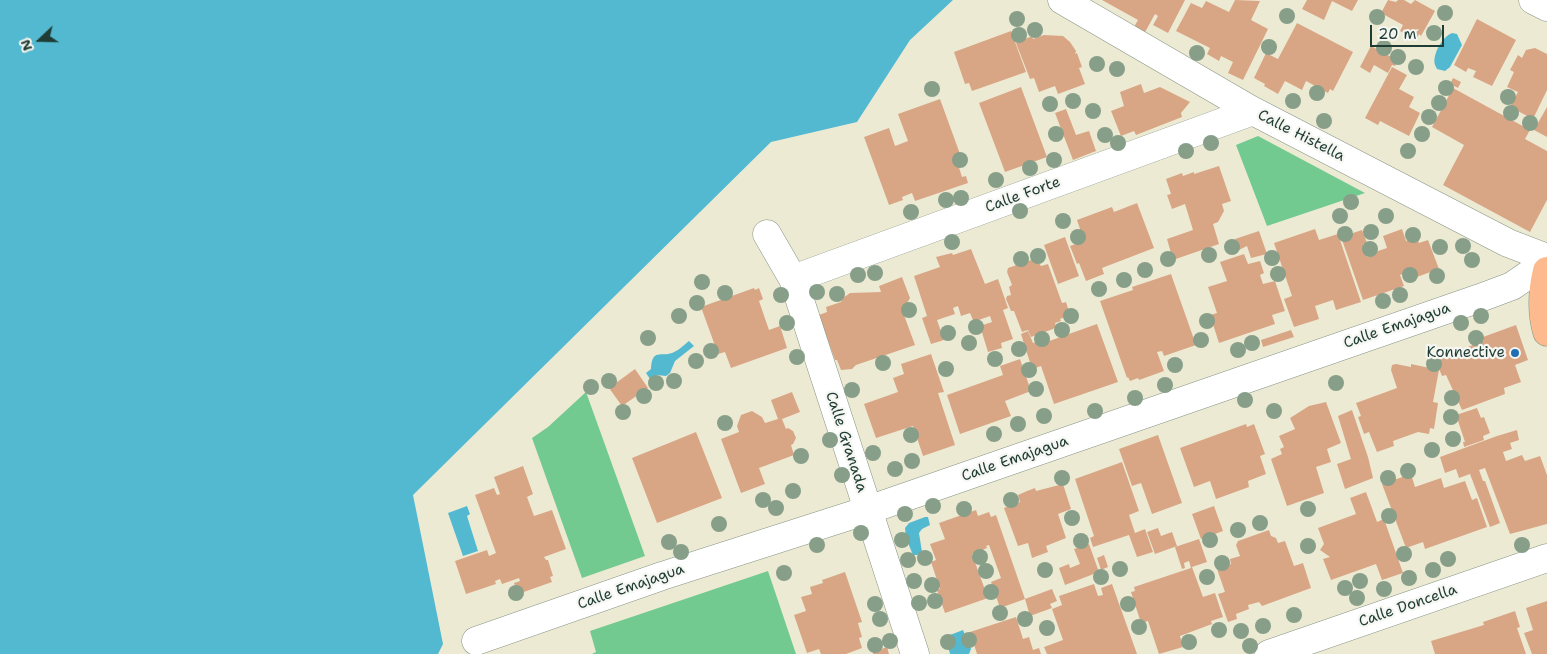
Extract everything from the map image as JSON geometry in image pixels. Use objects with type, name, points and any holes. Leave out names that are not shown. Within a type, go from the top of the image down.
[{"type":"main road","points":[[1547,271],[1543,286],[1543,315],[1547,332]]},
{"type":"street","name":"Calle Histella","points":[[1062,0],[1253,112],[1508,243],[1547,260]]},
{"type":"street","points":[[1533,0],[1547,8]]},
{"type":"street","name":"Calle Forte","points":[[793,279],[1253,112]]},
{"type":"street","name":"Calle Granada","points":[[767,234],[793,279],[915,654]]},
{"type":"street","name":"Calle Emajagua","points":[[476,641],[662,576],[868,510],[1512,286],[1547,260]]},
{"type":"street","name":"Calle Doncella","points":[[1269,654],[1547,558]]},
{"type":"green space","points":[[1258,136],[1365,193],[1267,226],[1236,145]]},
{"type":"green space","points":[[586,392],[645,556],[582,578],[532,438],[548,427]]},
{"type":"green space","points":[[768,571],[796,654],[592,654],[596,652],[590,631]]},
{"type":"water","points":[[0,0],[953,0],[910,40],[857,122],[771,142],[413,495],[443,644],[438,654],[0,654]]},
{"type":"water","points":[[1452,33],[1457,34],[1462,45],[1450,67],[1445,71],[1437,69],[1434,61],[1436,52],[1441,42]]},
{"type":"water","points":[[689,341],[694,346],[675,361],[670,373],[666,376],[657,375],[650,379],[646,373],[651,369],[655,356],[674,352]]},
{"type":"water","points":[[467,506],[470,514],[467,516],[478,551],[463,556],[448,513]]},
{"type":"water","points":[[928,517],[930,525],[919,533],[922,552],[913,555],[906,538],[905,528],[909,523]]},
{"type":"water","points":[[963,630],[971,649],[969,654],[950,654],[948,646],[945,644],[950,635]]},
{"type":"building","points":[[1102,0],[1185,0],[1168,33],[1153,25],[1158,16],[1155,14],[1144,34],[1134,27],[1138,20]]},
{"type":"building","points":[[1235,0],[1260,1],[1251,20],[1268,29],[1243,80],[1228,73],[1233,62],[1221,56],[1219,61],[1207,54],[1210,48],[1176,31],[1191,3],[1202,8],[1206,1],[1229,12]]},
{"type":"building","points":[[1307,0],[1358,0],[1352,11],[1332,1],[1324,20],[1302,9]]},
{"type":"building","points":[[1388,0],[1396,2],[1404,0],[1411,4],[1415,0],[1435,11],[1421,36],[1419,34],[1416,40],[1400,31],[1403,25],[1381,13]]},
{"type":"building","points":[[1477,19],[1516,40],[1492,86],[1473,77],[1476,71],[1468,68],[1466,72],[1454,65]]},
{"type":"building","points":[[1297,23],[1353,52],[1333,91],[1330,89],[1328,93],[1306,81],[1302,90],[1285,81],[1278,94],[1254,78],[1266,53],[1278,59]]},
{"type":"building","points":[[1011,31],[1026,72],[972,91],[969,83],[965,84],[954,52]]},
{"type":"building","points":[[1044,35],[1063,36],[1070,42],[1076,51],[1075,54],[1077,53],[1082,67],[1079,68],[1085,84],[1058,94],[1055,86],[1039,92],[1034,78],[1030,79],[1016,43],[1032,36],[1033,39]]},
{"type":"building","points":[[1371,46],[1397,60],[1395,66],[1392,65],[1388,73],[1374,65],[1370,73],[1360,67]]},
{"type":"building","points":[[1535,48],[1547,54],[1547,90],[1533,119],[1510,107],[1518,92],[1507,87],[1514,72],[1510,70],[1518,55],[1522,58],[1526,50]]},
{"type":"building","points":[[1392,67],[1407,75],[1399,89],[1414,97],[1409,107],[1420,113],[1409,136],[1380,121],[1378,125],[1365,118]]},
{"type":"building","points":[[1453,78],[1461,82],[1458,88],[1450,84]]},
{"type":"building","points":[[1141,84],[1144,93],[1160,87],[1190,102],[1181,113],[1182,117],[1136,135],[1134,131],[1121,136],[1111,111],[1124,106],[1120,92]]},
{"type":"building","points":[[1021,87],[1047,157],[1005,172],[979,103]]},
{"type":"building","points":[[1453,88],[1530,130],[1525,139],[1547,151],[1547,200],[1530,232],[1443,185],[1464,145],[1432,127]]},
{"type":"building","points":[[940,99],[960,154],[955,155],[962,177],[966,176],[968,183],[915,201],[912,193],[902,197],[903,200],[889,205],[864,137],[889,128],[895,146],[908,141],[898,114]]},
{"type":"building","points":[[1547,107],[1547,137],[1534,130]]},
{"type":"building","points":[[1066,109],[1076,135],[1089,131],[1096,151],[1073,160],[1055,113]]},
{"type":"building","points":[[1219,166],[1231,201],[1222,204],[1224,211],[1218,222],[1213,224],[1219,244],[1173,260],[1167,239],[1193,230],[1185,204],[1172,209],[1167,195],[1171,194],[1166,179],[1182,173],[1183,176],[1194,172],[1194,174]]},
{"type":"building","points":[[1137,203],[1154,248],[1102,268],[1104,274],[1086,281],[1070,246],[1084,241],[1077,220],[1112,207],[1114,212]]},
{"type":"building","points":[[1315,229],[1319,240],[1338,234],[1361,302],[1336,310],[1333,300],[1315,306],[1319,319],[1294,327],[1284,299],[1292,296],[1274,243]]},
{"type":"building","points":[[1402,229],[1406,241],[1417,237],[1419,243],[1428,240],[1439,269],[1414,278],[1411,271],[1400,275],[1404,286],[1363,300],[1341,237],[1362,230],[1367,243],[1363,244],[1367,257],[1373,255],[1372,253],[1387,248],[1383,236]]},
{"type":"building","points":[[1259,231],[1267,254],[1251,258],[1247,246],[1239,250],[1235,239]]},
{"type":"building","points":[[1065,237],[1079,276],[1058,284],[1044,245]]},
{"type":"building","points":[[971,249],[985,284],[998,279],[1008,308],[1003,310],[1013,339],[1001,343],[1002,348],[988,352],[980,326],[992,322],[990,316],[976,321],[973,320],[970,313],[961,316],[958,306],[953,308],[955,314],[937,320],[944,340],[931,344],[922,318],[927,316],[914,276],[940,267],[936,257],[952,253],[953,255]]},
{"type":"building","points":[[1244,254],[1248,264],[1260,261],[1264,273],[1260,275],[1263,284],[1275,281],[1285,311],[1272,315],[1275,324],[1219,343],[1210,315],[1217,313],[1208,287],[1227,281],[1220,262]]},
{"type":"building","points":[[1034,259],[1041,266],[1048,264],[1062,303],[1066,302],[1070,315],[1055,323],[1056,327],[1053,329],[1031,337],[1028,330],[1022,332],[1014,311],[1011,311],[1006,299],[1007,296],[1011,295],[1009,287],[1012,285],[1007,272],[1008,268]]},
{"type":"building","points":[[1171,274],[1196,345],[1164,356],[1162,351],[1157,352],[1164,371],[1139,380],[1138,378],[1130,381],[1127,378],[1100,301],[1133,290],[1132,287]]},
{"type":"building","points":[[902,277],[910,298],[904,315],[915,345],[856,365],[852,369],[841,370],[837,360],[835,360],[819,315],[827,312],[826,307],[841,302],[850,293],[881,292],[879,286]]},
{"type":"building","points":[[754,288],[755,290],[759,288],[763,299],[759,301],[769,330],[780,326],[787,348],[731,368],[725,352],[718,354],[701,307]]},
{"type":"building","points":[[1097,324],[1118,382],[1054,404],[1041,366],[1032,369],[1021,334],[1028,331],[1033,343],[1037,342],[1038,345]]},
{"type":"building","points":[[1516,325],[1528,360],[1515,365],[1521,382],[1504,388],[1505,394],[1462,410],[1446,375],[1442,376],[1435,359],[1484,341],[1483,337]]},
{"type":"building","points":[[1291,330],[1294,337],[1263,347],[1261,340]]},
{"type":"building","points":[[931,354],[944,392],[938,393],[955,445],[923,456],[913,426],[876,438],[864,404],[898,392],[893,378],[904,374],[901,364]]},
{"type":"building","points":[[1020,359],[1031,391],[1005,401],[1011,416],[960,434],[947,395],[1003,375],[1000,366]]},
{"type":"building","points":[[1411,364],[1439,370],[1433,402],[1438,403],[1434,429],[1430,428],[1429,434],[1418,432],[1393,441],[1394,446],[1377,452],[1369,432],[1364,434],[1358,417],[1361,416],[1356,403],[1397,388],[1391,370],[1392,365],[1411,367]]},
{"type":"building","points":[[635,369],[648,388],[622,406],[609,388]]},
{"type":"building","points":[[792,392],[800,412],[782,419],[786,429],[788,428],[793,431],[796,438],[791,445],[794,455],[759,468],[765,484],[741,493],[721,439],[739,432],[737,426],[741,415],[752,411],[762,417],[765,423],[778,419],[771,400]]},
{"type":"building","points":[[1326,402],[1341,443],[1327,449],[1331,462],[1316,467],[1324,493],[1287,506],[1271,459],[1282,454],[1280,449],[1284,447],[1279,436],[1295,429],[1290,418],[1309,406]]},
{"type":"building","points":[[1477,408],[1481,418],[1484,417],[1490,433],[1483,436],[1484,440],[1464,447],[1463,442],[1465,442],[1456,415]]},
{"type":"building","points":[[1352,410],[1373,478],[1345,489],[1337,464],[1351,459],[1338,416]]},
{"type":"building","points":[[1246,424],[1247,427],[1254,424],[1265,454],[1260,456],[1266,474],[1248,481],[1249,487],[1216,499],[1210,481],[1194,487],[1180,448]]},
{"type":"building","points":[[1517,430],[1519,440],[1510,443],[1512,449],[1503,452],[1506,461],[1522,455],[1525,461],[1540,456],[1547,475],[1547,524],[1510,534],[1485,468],[1479,470],[1483,481],[1485,481],[1500,523],[1490,527],[1470,474],[1459,478],[1456,469],[1445,473],[1440,457]]},
{"type":"building","points":[[696,432],[722,498],[657,523],[632,458]]},
{"type":"building","points":[[1158,435],[1182,503],[1152,514],[1141,483],[1132,486],[1119,449]]},
{"type":"building","points":[[1122,462],[1139,511],[1129,515],[1135,533],[1145,529],[1153,552],[1137,557],[1129,535],[1093,547],[1090,538],[1094,536],[1075,479]]},
{"type":"building","points":[[523,466],[533,494],[527,497],[534,516],[552,510],[566,549],[544,557],[548,560],[553,576],[550,577],[552,582],[518,594],[514,583],[520,581],[519,578],[502,584],[500,579],[495,581],[496,584],[466,594],[455,561],[487,550],[489,556],[496,553],[475,495],[494,488],[497,495],[500,494],[494,477]]},
{"type":"building","points":[[1411,474],[1415,487],[1441,478],[1444,488],[1465,481],[1472,500],[1477,498],[1487,527],[1425,549],[1423,542],[1406,548],[1382,484]]},
{"type":"building","points":[[1063,484],[1071,509],[1058,514],[1066,538],[1046,546],[1048,552],[1032,558],[1028,543],[1018,546],[1004,508],[1020,502],[1018,495],[1027,491],[1035,488],[1036,491]]},
{"type":"building","points":[[1366,492],[1377,522],[1384,519],[1403,573],[1382,580],[1376,564],[1331,580],[1323,559],[1330,557],[1320,550],[1324,544],[1318,528],[1356,514],[1350,498]]},
{"type":"building","points":[[1214,506],[1223,531],[1201,539],[1192,514]]},
{"type":"building","points":[[976,510],[978,516],[989,512],[991,517],[996,515],[1025,599],[1000,608],[991,582],[1001,578],[989,545],[986,546],[987,548],[972,554],[988,598],[945,613],[937,590],[940,589],[931,562],[936,560],[930,544],[945,539],[939,523]]},
{"type":"building","points":[[1158,528],[1161,536],[1172,532],[1177,546],[1155,554],[1147,532]]},
{"type":"building","points":[[1269,530],[1271,536],[1276,538],[1278,543],[1285,541],[1294,566],[1303,563],[1311,588],[1262,606],[1259,602],[1248,605],[1249,609],[1236,614],[1237,619],[1228,622],[1218,594],[1225,592],[1217,569],[1231,564],[1230,559],[1240,556],[1236,545],[1238,541]]},
{"type":"building","points":[[1199,539],[1207,562],[1192,567],[1203,597],[1215,593],[1223,617],[1211,621],[1212,624],[1180,636],[1183,647],[1159,654],[1148,621],[1141,623],[1131,592],[1135,591],[1134,587],[1191,568],[1189,561],[1184,563],[1185,568],[1182,569],[1175,547]]},
{"type":"building","points":[[1089,544],[1099,572],[1065,585],[1059,568],[1069,564],[1070,568],[1080,564],[1074,549]]},
{"type":"building","points":[[1104,555],[1108,567],[1101,570],[1097,558]]},
{"type":"building","points":[[845,572],[862,622],[858,623],[862,637],[859,638],[862,648],[846,654],[821,654],[819,649],[807,653],[794,615],[806,611],[801,597],[812,594],[810,587],[823,583],[822,580]]},
{"type":"building","points":[[1094,584],[1098,596],[1103,595],[1101,588],[1112,584],[1137,654],[1047,654],[1044,647],[1063,640],[1052,609],[1062,605],[1059,596]]},
{"type":"building","points":[[1052,589],[1057,601],[1050,604],[1052,608],[1030,616],[1025,599]]},
{"type":"building","points":[[1547,601],[1547,654],[1532,654],[1524,633],[1533,630],[1526,608]]},
{"type":"building","points":[[1515,611],[1520,627],[1517,628],[1526,654],[1435,654],[1431,641],[1484,625],[1483,622]]},
{"type":"building","points":[[1016,617],[1023,639],[1029,637],[1033,650],[1039,648],[1041,654],[977,654],[970,632]]},
{"type":"building","points":[[887,647],[889,654],[873,654],[873,652]]},
{"type":"place","name":"Konnective","points":[[1515,353]]}]
